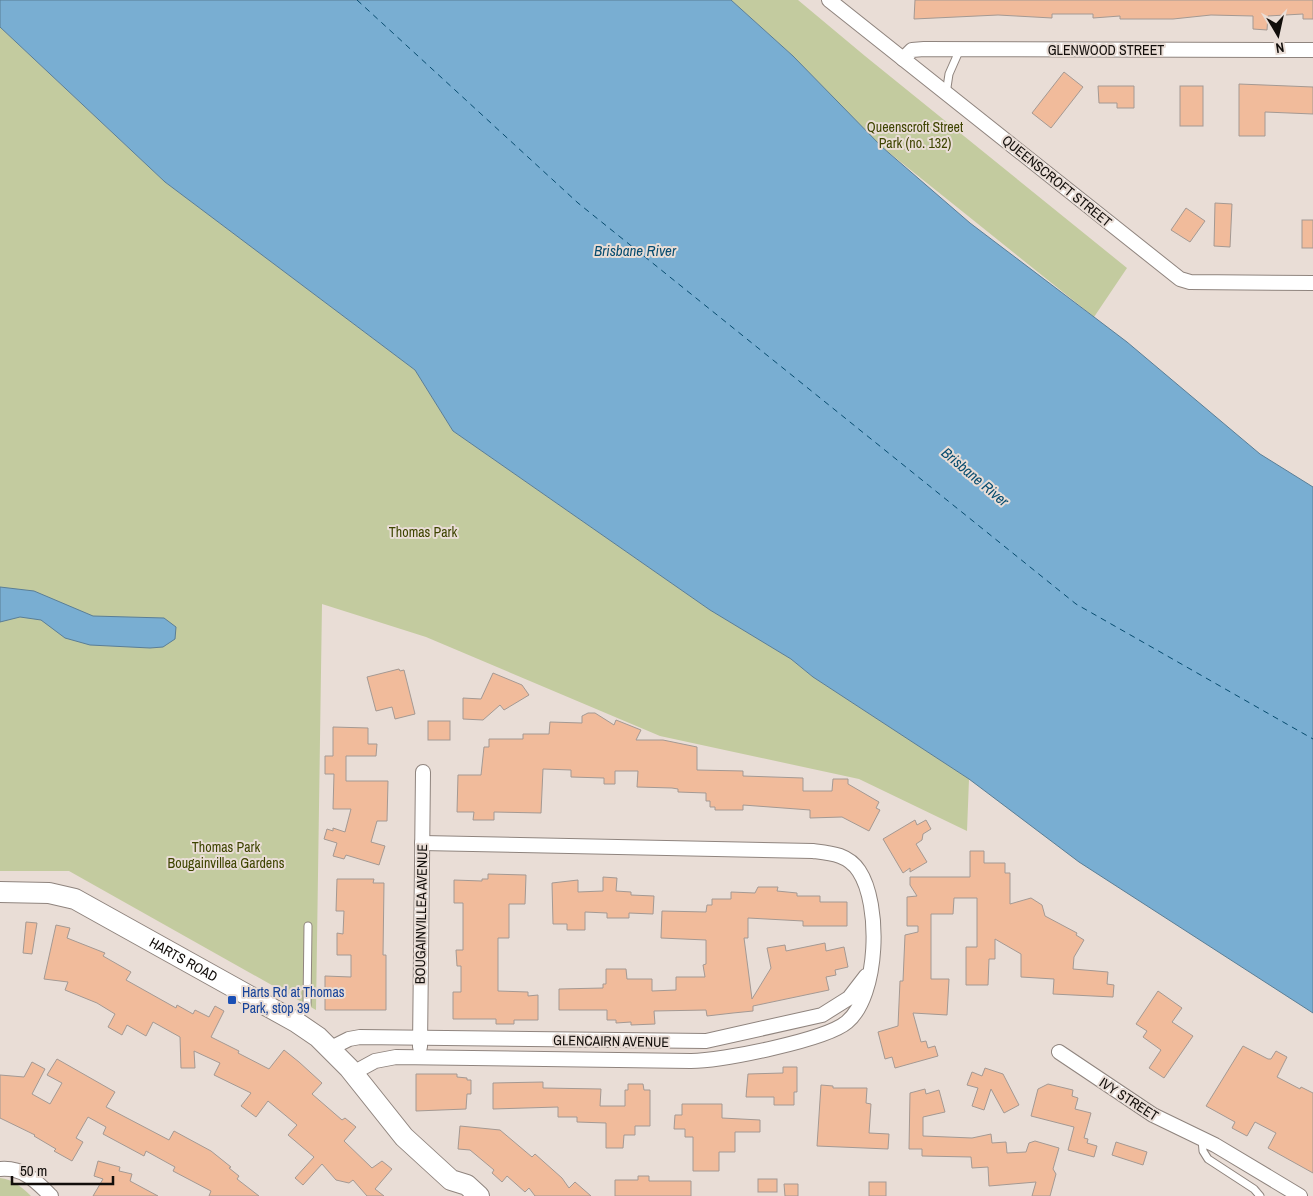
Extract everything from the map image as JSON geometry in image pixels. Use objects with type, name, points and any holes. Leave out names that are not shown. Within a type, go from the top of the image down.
[{"type":"street","name":"QUEENSCROFT STREET","points":[[829,0],[1180,279],[1190,282],[1313,283]]},
{"type":"street","name":"GLENWOOD STREET","points":[[903,59],[914,49],[1313,50]]},
{"type":"street","name":"BOUGAINVILLEA AVENUE","points":[[420,1057],[423,772]]},
{"type":"street","name":"GLENCAIRN AVENUE","points":[[353,1073],[378,1060],[420,1057],[696,1061],[739,1054],[820,1036],[848,1021],[858,1010],[866,992],[873,940],[870,898],[860,871],[838,854],[813,851],[422,843]]},
{"type":"street","name":"HARTS ROAD","points":[[0,892],[49,893],[75,899],[296,1022],[331,1048],[400,1133],[453,1188],[467,1185],[479,1196]]},
{"type":"street","name":"GLENCAIRN AVENUE","points":[[331,1048],[354,1038],[706,1041],[822,1015],[836,1008],[854,993],[870,968]]},
{"type":"street","name":"IVY STREET","points":[[1059,1052],[1147,1112],[1202,1138],[1300,1196]]},
{"type":"street","points":[[0,1169],[12,1168],[34,1180],[51,1196]]},
{"type":"lane","points":[[946,94],[949,74],[960,49]]},
{"type":"lane","points":[[296,1022],[307,1005],[308,926]]},
{"type":"lane","points":[[1202,1138],[1203,1151],[1208,1159],[1254,1189],[1260,1196]]},
{"type":"green space","name":"Queenscroft Street Park (no. 132)","points":[[731,0],[798,0],[1127,268],[1094,317],[882,147],[793,56]]},
{"type":"green space","points":[[0,27],[165,182],[415,370],[453,431],[710,610],[791,659],[813,677],[969,779],[967,831],[859,779],[660,736],[426,637],[322,604],[316,1010],[69,871],[0,871]]},
{"type":"green space","points":[[0,1178],[13,1182],[31,1196],[0,1196]]},
{"type":"water","name":"Brisbane River","points":[[0,0],[731,0],[793,56],[882,147],[970,223],[1127,342],[1260,454],[1313,487],[1313,1013],[1079,862],[969,779],[813,677],[791,659],[710,610],[453,431],[415,370],[165,182],[0,27]]},
{"type":"water","points":[[0,587],[34,591],[93,616],[164,618],[176,627],[175,639],[163,647],[150,648],[90,645],[65,638],[41,620],[20,617],[0,622]]},
{"type":"building","points":[[915,0],[1313,0],[1313,19],[1303,19],[1303,14],[1268,16],[1267,30],[1253,29],[1253,16],[1211,15],[1173,19],[1120,19],[1120,16],[1093,18],[1093,14],[1052,14],[1052,18],[998,15],[914,19]]},
{"type":"building","points":[[1064,72],[1083,87],[1051,128],[1032,113]]},
{"type":"building","points":[[1239,84],[1313,87],[1313,114],[1265,112],[1265,136],[1239,136]]},
{"type":"building","points":[[1098,86],[1134,86],[1134,108],[1117,108],[1117,103],[1099,103]]},
{"type":"building","points":[[1180,86],[1203,86],[1203,126],[1180,126]]},
{"type":"building","points":[[1215,203],[1232,204],[1230,247],[1214,246]]},
{"type":"building","points":[[1186,208],[1205,221],[1190,242],[1171,230]]},
{"type":"building","points":[[1302,220],[1313,220],[1313,248],[1302,248]]},
{"type":"building","points":[[399,669],[400,671],[404,670],[415,714],[395,719],[392,707],[376,711],[367,677]]},
{"type":"building","points":[[493,673],[522,685],[529,695],[504,710],[500,705],[483,720],[463,719],[463,698],[481,699]]},
{"type":"building","points":[[588,713],[595,713],[614,725],[616,720],[641,730],[636,740],[663,740],[697,747],[697,770],[743,771],[743,776],[803,778],[803,791],[832,791],[833,779],[848,779],[848,784],[879,802],[876,808],[880,810],[869,831],[842,817],[810,818],[810,810],[743,805],[743,810],[715,810],[715,807],[710,807],[710,801],[706,801],[706,793],[678,792],[678,789],[672,788],[637,787],[638,771],[615,771],[615,784],[604,784],[604,778],[571,777],[571,770],[543,769],[541,813],[494,812],[494,820],[473,820],[474,812],[457,812],[458,775],[481,775],[484,747],[489,747],[489,739],[523,739],[523,734],[549,734],[550,722],[582,723],[582,716]]},
{"type":"building","points":[[428,721],[450,721],[450,740],[428,740]]},
{"type":"building","points":[[333,727],[368,728],[368,744],[377,744],[376,756],[346,756],[346,781],[388,781],[387,821],[377,821],[371,842],[385,846],[379,865],[346,855],[344,859],[333,856],[337,843],[324,839],[327,829],[333,831],[333,828],[345,832],[351,809],[333,809],[334,774],[325,774],[325,756],[333,756]]},
{"type":"building","points":[[915,820],[917,825],[926,820],[931,829],[923,834],[922,840],[916,844],[927,862],[910,872],[910,868],[903,873],[883,839]]},
{"type":"building","points":[[970,851],[984,851],[984,863],[1005,863],[1005,873],[1010,873],[1010,904],[1031,898],[1042,905],[1045,916],[1077,933],[1076,935],[1084,940],[1074,957],[1073,969],[1108,972],[1107,984],[1114,985],[1113,997],[1053,994],[1054,979],[1021,977],[1021,954],[995,939],[995,959],[989,959],[988,985],[966,985],[966,947],[977,947],[977,898],[954,898],[953,914],[931,914],[931,979],[949,979],[947,1015],[913,1013],[921,1042],[926,1041],[928,1048],[935,1046],[938,1056],[895,1068],[892,1057],[885,1059],[878,1032],[898,1026],[900,981],[903,981],[905,935],[918,932],[918,926],[907,926],[907,897],[917,896],[910,885],[910,877],[970,877]]},
{"type":"building","points":[[488,874],[526,875],[525,904],[509,904],[509,938],[498,938],[498,991],[528,992],[528,996],[538,995],[538,1020],[514,1020],[514,1024],[496,1024],[496,1019],[453,1019],[453,992],[461,992],[461,966],[457,966],[456,950],[463,950],[463,903],[454,903],[454,880],[482,881],[482,879],[488,879]]},
{"type":"building","points":[[603,877],[617,878],[616,891],[631,892],[631,895],[654,896],[653,914],[629,913],[629,918],[607,918],[607,913],[585,912],[585,930],[567,930],[567,924],[553,924],[552,883],[578,880],[578,892],[603,891]]},
{"type":"building","points":[[337,879],[374,879],[373,883],[384,883],[383,955],[386,955],[386,1010],[325,1010],[325,976],[351,977],[351,955],[337,955],[337,933],[343,934],[344,911],[336,911]]},
{"type":"building","points":[[758,887],[778,887],[777,891],[797,893],[797,896],[820,896],[820,902],[847,902],[847,926],[803,926],[803,921],[748,918],[748,938],[744,938],[752,999],[771,968],[767,948],[785,945],[786,951],[825,943],[826,951],[844,947],[848,967],[835,970],[836,975],[826,977],[829,990],[753,1006],[753,1011],[707,1016],[706,1010],[654,1011],[655,1024],[631,1025],[631,1022],[616,1023],[616,1020],[607,1020],[607,1010],[559,1010],[559,989],[603,988],[603,984],[606,984],[606,969],[626,969],[627,979],[652,979],[652,991],[676,990],[676,977],[705,977],[703,965],[706,964],[706,940],[661,938],[662,911],[706,912],[707,905],[712,905],[712,899],[731,899],[731,892],[755,893]]},
{"type":"building","points":[[26,922],[37,923],[32,954],[23,953]]},
{"type":"building","points":[[56,925],[70,928],[67,938],[105,953],[103,956],[131,972],[126,980],[176,1008],[177,1005],[193,1014],[195,1010],[209,1017],[215,1006],[224,1011],[211,1037],[239,1051],[238,1053],[269,1069],[284,1050],[299,1062],[322,1083],[312,1094],[342,1120],[345,1118],[356,1127],[344,1141],[372,1168],[382,1161],[392,1169],[375,1189],[384,1196],[367,1196],[353,1180],[349,1183],[336,1180],[322,1164],[303,1185],[295,1178],[314,1157],[288,1135],[297,1125],[268,1101],[256,1117],[241,1106],[251,1093],[214,1075],[220,1063],[194,1051],[195,1068],[181,1068],[180,1037],[153,1022],[146,1036],[127,1025],[122,1035],[108,1027],[115,1014],[97,1003],[65,990],[68,982],[44,979]]},
{"type":"building","points":[[1158,991],[1182,1008],[1172,1022],[1193,1036],[1164,1078],[1149,1068],[1161,1050],[1143,1037],[1147,1031],[1136,1024]]},
{"type":"building","points":[[1243,1046],[1268,1059],[1271,1059],[1276,1051],[1287,1057],[1277,1077],[1300,1089],[1301,1087],[1313,1093],[1313,1173],[1268,1148],[1276,1133],[1255,1122],[1247,1136],[1232,1128],[1235,1122],[1206,1106]]},
{"type":"building","points":[[57,1059],[115,1092],[106,1107],[169,1140],[174,1131],[211,1151],[231,1167],[229,1168],[239,1176],[237,1179],[259,1196],[209,1196],[211,1191],[173,1171],[175,1167],[146,1151],[144,1156],[103,1134],[106,1127],[88,1117],[76,1138],[83,1142],[72,1161],[54,1151],[56,1149],[35,1135],[0,1118],[0,1075],[24,1077],[32,1062],[45,1069],[32,1094],[50,1104],[62,1083],[47,1075]]},
{"type":"building","points":[[783,1067],[797,1067],[797,1092],[794,1092],[794,1105],[774,1105],[774,1097],[746,1097],[748,1074],[783,1073]]},
{"type":"building","points":[[985,1068],[1003,1074],[1019,1105],[1004,1113],[991,1089],[984,1110],[972,1106],[978,1088],[967,1085],[972,1072],[982,1076]]},
{"type":"building","points":[[416,1074],[457,1074],[457,1077],[471,1080],[471,1094],[467,1094],[466,1109],[416,1111]]},
{"type":"building","points":[[543,1082],[543,1088],[601,1089],[600,1106],[625,1106],[625,1090],[628,1090],[628,1084],[643,1084],[644,1090],[650,1090],[650,1126],[635,1126],[635,1135],[624,1135],[623,1148],[606,1148],[606,1123],[577,1122],[577,1117],[558,1117],[558,1107],[493,1109],[493,1083]]},
{"type":"building","points":[[1048,1084],[1073,1090],[1072,1096],[1078,1098],[1075,1109],[1091,1113],[1084,1138],[1088,1139],[1087,1143],[1097,1146],[1094,1157],[1068,1150],[1074,1127],[1031,1116],[1038,1089]]},
{"type":"building","points":[[821,1085],[833,1086],[833,1088],[867,1088],[866,1103],[871,1104],[869,1133],[889,1134],[888,1149],[817,1146]]},
{"type":"building","points":[[925,1089],[926,1094],[939,1090],[945,1112],[923,1117],[923,1136],[972,1138],[991,1134],[992,1143],[1006,1142],[1007,1153],[1026,1152],[1029,1143],[1035,1141],[1059,1148],[1053,1169],[1056,1174],[1050,1196],[1032,1196],[1036,1182],[989,1186],[988,1167],[972,1168],[971,1157],[922,1156],[922,1149],[909,1149],[910,1093]]},
{"type":"building","points":[[682,1104],[722,1104],[722,1118],[760,1120],[760,1132],[735,1132],[735,1152],[719,1152],[719,1171],[693,1171],[693,1137],[685,1137],[685,1129],[674,1129],[675,1115],[682,1115]]},
{"type":"building","points":[[460,1126],[500,1130],[532,1157],[535,1154],[562,1178],[569,1188],[575,1182],[591,1196],[535,1196],[529,1188],[525,1192],[507,1176],[502,1182],[492,1173],[494,1170],[470,1150],[458,1149]]},
{"type":"building","points":[[1116,1142],[1147,1152],[1143,1165],[1112,1155]]},
{"type":"building","points":[[98,1161],[120,1167],[119,1171],[132,1174],[130,1181],[158,1196],[93,1196],[103,1179],[94,1176]]},
{"type":"building","points":[[638,1176],[649,1176],[649,1181],[691,1181],[691,1196],[615,1196],[615,1180],[638,1180]]},
{"type":"building","points":[[758,1179],[777,1179],[777,1192],[758,1192]]},
{"type":"building","points":[[869,1182],[886,1182],[886,1196],[869,1196]]},
{"type":"building","points":[[784,1184],[798,1184],[798,1196],[785,1196]]},
{"type":"ferry route","points":[[357,0],[578,203],[1076,604],[1313,739]]},
{"type":"place","name":"Harts Rd at Thomas Park, stop 39","points":[[232,1000]]},
{"type":"park label","name":"Thomas Park","points":[[423,532]]},
{"type":"park label","name":"Thomas Park Bougainvillea Gardens","points":[[226,856]]}]
